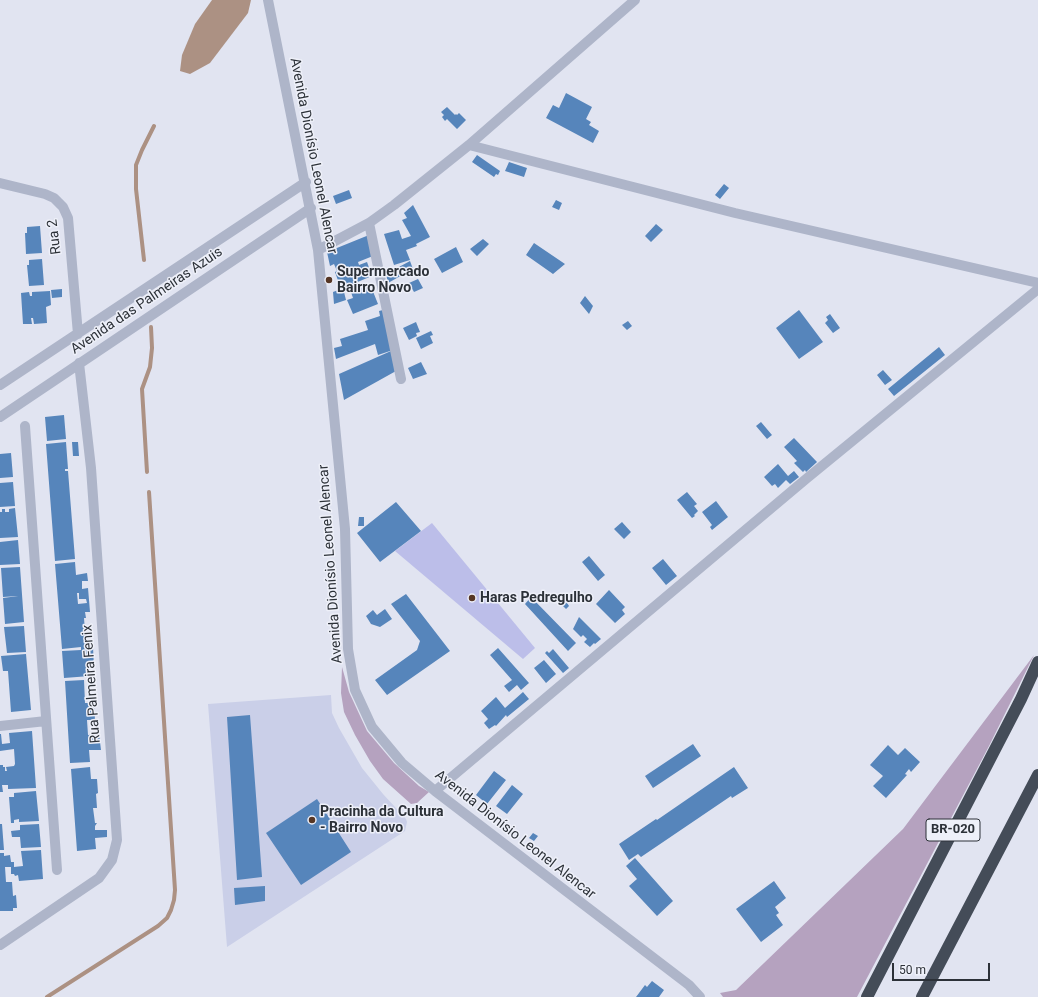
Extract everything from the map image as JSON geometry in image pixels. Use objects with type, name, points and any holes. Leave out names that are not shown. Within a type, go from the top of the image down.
[{"type":"highway","name":"BR-020","points":[[867,997],[1021,699],[1038,662]]},
{"type":"highway","name":"BR-020","points":[[922,997],[1038,774]]},
{"type":"street","name":"Avenida Dionísio Leonel Alencar","points":[[268,0],[296,142],[306,182],[318,250],[345,529],[348,649],[355,690],[372,727],[402,763],[435,791],[689,985],[700,997]]},
{"type":"street","points":[[318,250],[369,223],[394,205],[469,145],[635,0]]},
{"type":"street","points":[[469,145],[735,214],[1038,283]]},
{"type":"street","name":"Avenida das Palmeiras Azuis","points":[[0,385],[306,182]]},
{"type":"street","name":"Rua 2","points":[[0,183],[45,194],[54,198],[63,207],[68,218],[78,334]]},
{"type":"street","name":"Avenida das Palmeiras Azuis","points":[[0,417],[311,208]]},
{"type":"street","points":[[369,223],[401,379]]},
{"type":"street","points":[[435,791],[806,479],[1038,289]]},
{"type":"street","name":"Rua Palmeira Fenix","points":[[0,945],[100,878],[112,860],[117,840],[91,468],[79,364]]},
{"type":"street","points":[[25,426],[57,870]]},
{"type":"street","points":[[0,726],[46,721]]},
{"type":"shaded area","points":[[212,0],[251,0],[248,13],[210,63],[190,74],[180,71],[182,55],[195,24]]},
{"type":"shaded area","points":[[1034,655],[989,746],[857,997],[723,997],[720,993],[736,990],[903,829]]},
{"type":"shaded area","points":[[342,667],[349,692],[367,731],[394,763],[419,786],[429,792],[417,803],[411,804],[383,779],[370,761],[355,735],[344,712],[341,693]]},
{"type":"shaded area","name":"Pracinha da Cultura - Bairro Novo","points":[[331,695],[332,713],[339,728],[362,768],[406,819],[407,822],[405,831],[227,947],[208,704]]},
{"type":"sand","name":"Haras Pedregulho","points":[[432,523],[535,648],[523,659],[395,551]]},
{"type":"building","points":[[566,93],[592,107],[586,119],[591,122],[589,125],[599,131],[593,143],[546,118],[553,105],[559,108]]},
{"type":"building","points":[[447,107],[455,115],[459,113],[466,120],[457,129],[447,119],[445,121],[442,117],[444,115],[441,112]]},
{"type":"building","points":[[477,155],[500,171],[498,175],[496,174],[494,177],[472,162]]},
{"type":"building","points":[[509,162],[527,168],[524,177],[505,171]]},
{"type":"building","points":[[724,184],[729,188],[720,199],[715,195]]},
{"type":"building","points":[[349,190],[352,198],[336,204],[333,196]]},
{"type":"building","points":[[556,200],[562,203],[559,210],[552,207]]},
{"type":"building","points":[[413,205],[430,237],[416,244],[417,246],[406,250],[410,260],[394,265],[384,234],[399,230],[402,239],[411,236],[402,220],[407,218],[404,213]]},
{"type":"building","points":[[656,224],[663,230],[651,242],[645,236]]},
{"type":"building","points":[[40,226],[42,253],[26,254],[25,233],[27,233],[27,227]]},
{"type":"building","points":[[369,235],[373,256],[358,262],[359,265],[367,262],[372,276],[343,288],[346,300],[334,304],[333,292],[341,289],[335,272],[337,271],[334,264],[330,266],[327,252]]},
{"type":"building","points":[[483,239],[489,244],[477,256],[470,249]]},
{"type":"building","points":[[534,243],[565,264],[553,274],[526,255]]},
{"type":"building","points":[[456,247],[463,262],[442,273],[434,259]]},
{"type":"building","points":[[42,259],[44,285],[29,286],[27,265],[29,265],[29,260]]},
{"type":"building","points":[[410,261],[413,269],[388,283],[386,274]]},
{"type":"building","points":[[418,279],[423,288],[414,292],[409,283]]},
{"type":"building","points":[[370,284],[378,304],[353,314],[347,300],[353,298],[351,292]]},
{"type":"building","points":[[62,289],[62,297],[52,298],[51,290]]},
{"type":"building","points":[[50,291],[51,305],[46,307],[47,323],[34,324],[33,318],[31,318],[32,324],[23,324],[21,293],[29,292],[30,296],[32,296],[32,292]]},
{"type":"building","points":[[585,296],[593,306],[589,314],[580,303]]},
{"type":"building","points":[[383,310],[393,350],[378,355],[375,344],[336,359],[334,348],[342,346],[340,339],[368,330],[365,321],[380,316],[379,311]]},
{"type":"building","points":[[799,310],[823,342],[799,359],[776,328]]},
{"type":"building","points":[[830,314],[840,328],[833,333],[825,323],[828,320],[826,317]]},
{"type":"building","points":[[628,321],[632,326],[627,330],[622,325]]},
{"type":"building","points":[[416,322],[420,332],[416,333],[417,336],[409,340],[403,328]]},
{"type":"building","points":[[431,331],[433,335],[430,336],[433,343],[421,349],[416,338]]},
{"type":"building","points":[[939,347],[945,355],[894,396],[888,389]]},
{"type":"building","points":[[391,351],[396,371],[344,400],[339,374]]},
{"type":"building","points":[[421,362],[427,374],[413,379],[408,368]]},
{"type":"building","points":[[883,370],[892,380],[885,385],[877,375]]},
{"type":"building","points":[[64,415],[66,439],[47,441],[45,417]]},
{"type":"building","points":[[761,422],[772,435],[767,439],[756,426]]},
{"type":"building","points":[[794,438],[817,462],[806,472],[805,470],[803,472],[794,463],[797,461],[784,447]]},
{"type":"building","points":[[66,442],[68,469],[65,469],[65,471],[68,471],[75,559],[55,561],[46,444]]},
{"type":"building","points":[[72,442],[78,442],[79,456],[73,456]]},
{"type":"building","points":[[11,453],[13,477],[0,478],[0,454]]},
{"type":"building","points":[[778,464],[788,476],[794,471],[799,477],[790,484],[786,480],[778,488],[775,484],[772,486],[764,477]]},
{"type":"building","points":[[13,482],[15,506],[0,507],[0,483]]},
{"type":"building","points":[[687,492],[697,504],[694,506],[698,511],[692,518],[677,500]]},
{"type":"building","points":[[716,501],[728,517],[712,530],[710,527],[712,525],[702,512]]},
{"type":"building","points":[[396,502],[421,531],[380,562],[357,533]]},
{"type":"building","points":[[15,508],[18,537],[0,538],[0,512],[2,512],[2,509],[5,509],[5,512],[9,512],[9,509]]},
{"type":"building","points":[[359,517],[364,517],[364,526],[358,526]]},
{"type":"building","points":[[622,522],[631,532],[624,539],[614,529]]},
{"type":"building","points":[[18,540],[20,564],[0,565],[0,542]]},
{"type":"building","points":[[589,556],[605,575],[598,581],[582,562]]},
{"type":"building","points":[[663,559],[677,576],[666,585],[652,568]]},
{"type":"building","points":[[75,562],[76,575],[87,573],[88,581],[82,581],[82,589],[88,588],[90,612],[85,612],[86,618],[84,618],[85,632],[87,632],[87,647],[93,647],[94,667],[90,667],[90,676],[64,678],[62,651],[81,650],[81,647],[62,649],[55,564]],"holes":[[[77,593],[79,593],[79,599],[86,599],[87,603],[78,604]]]},
{"type":"building","points":[[20,567],[24,622],[5,624],[3,598],[18,596],[3,597],[1,568]]},
{"type":"building","points":[[609,590],[625,607],[622,610],[625,614],[615,623],[596,604]]},
{"type":"building","points":[[406,594],[450,651],[387,695],[375,680],[417,650],[420,641],[391,604]]},
{"type":"building","points":[[531,597],[576,643],[568,651],[525,604]]},
{"type":"building","points":[[566,601],[569,606],[566,609],[562,605]]},
{"type":"building","points":[[385,609],[392,619],[380,627],[371,624],[366,616],[373,610],[377,615]]},
{"type":"building","points":[[579,617],[601,639],[590,647],[584,642],[587,639],[583,635],[581,637],[573,629]]},
{"type":"building","points":[[24,626],[26,652],[7,653],[4,627]]},
{"type":"building","points":[[498,648],[529,683],[521,690],[517,685],[509,692],[504,686],[512,680],[490,655]]},
{"type":"building","points":[[553,649],[569,668],[563,673],[545,653],[547,651],[549,653]]},
{"type":"building","points":[[26,654],[31,710],[11,712],[8,671],[3,671],[1,656]]},
{"type":"building","points":[[544,660],[556,674],[546,683],[534,668]]},
{"type":"building","points":[[84,680],[85,703],[88,703],[88,706],[94,705],[95,720],[87,720],[88,735],[99,734],[101,750],[89,750],[90,762],[70,763],[65,681]]},
{"type":"building","points":[[523,692],[529,699],[507,717],[506,715],[496,726],[495,725],[489,729],[484,723],[488,719],[481,711],[496,697],[505,708]]},
{"type":"building","points":[[250,715],[262,877],[237,880],[227,717]]},
{"type":"building","points":[[32,731],[36,788],[8,789],[8,785],[2,785],[3,792],[0,792],[0,765],[3,765],[3,767],[5,767],[5,771],[7,771],[6,767],[14,766],[15,764],[14,749],[0,751],[0,734],[2,744],[10,743],[9,733]]},
{"type":"building","points":[[693,744],[701,756],[653,788],[645,776]]},
{"type":"building","points":[[888,745],[898,755],[905,748],[920,762],[911,772],[909,769],[905,774],[907,775],[886,798],[873,786],[883,776],[870,765]]},
{"type":"building","points":[[90,767],[91,779],[97,779],[97,808],[93,808],[95,823],[97,823],[95,830],[107,830],[107,837],[95,838],[96,849],[77,851],[71,769]]},
{"type":"building","points":[[734,767],[748,788],[732,798],[731,796],[641,857],[638,854],[629,860],[619,844]]},
{"type":"building","points":[[494,771],[506,780],[487,804],[476,795]]},
{"type":"building","points":[[512,785],[523,794],[507,814],[496,806]]},
{"type":"building","points":[[36,791],[39,821],[19,822],[19,819],[14,820],[14,823],[11,823],[9,797],[14,797],[14,793]]},
{"type":"building","points":[[317,799],[351,852],[301,885],[266,833]]},
{"type":"building","points":[[0,824],[2,824],[4,850],[0,850]]},
{"type":"building","points":[[39,824],[41,847],[21,848],[20,837],[12,837],[11,831],[20,830],[20,825]]},
{"type":"building","points":[[533,833],[538,836],[534,841],[529,838]]},
{"type":"building","points":[[41,850],[43,879],[19,881],[18,875],[15,876],[14,874],[11,874],[11,867],[5,867],[6,882],[12,882],[13,896],[16,895],[17,908],[13,908],[13,911],[0,911],[0,853],[4,853],[4,856],[10,855],[11,862],[14,862],[14,867],[23,866],[21,851]]},
{"type":"building","points":[[635,858],[673,901],[657,916],[629,886],[637,879],[626,866]]},
{"type":"building","points":[[774,881],[786,898],[775,907],[779,913],[776,915],[783,925],[761,942],[736,909]]},
{"type":"building","points":[[265,886],[265,901],[235,905],[234,888]]},
{"type":"building","points":[[652,981],[664,990],[659,997],[636,997],[645,985],[647,987]]},
{"type":"waterway","points":[[144,260],[136,189],[136,165],[154,126]]},
{"type":"waterway","points":[[147,472],[142,389],[150,367],[152,348],[151,327]]},
{"type":"waterway","points":[[47,997],[158,926],[167,918],[174,900],[175,890],[149,492]]},
{"type":"place","name":"Supermercado Bairro Novo","points":[[329,280]]},
{"type":"place","name":"Haras Pedregulho","points":[[472,598]]},
{"type":"place","name":"Pracinha da Cultura - Bairro Novo","points":[[312,820]]}]
